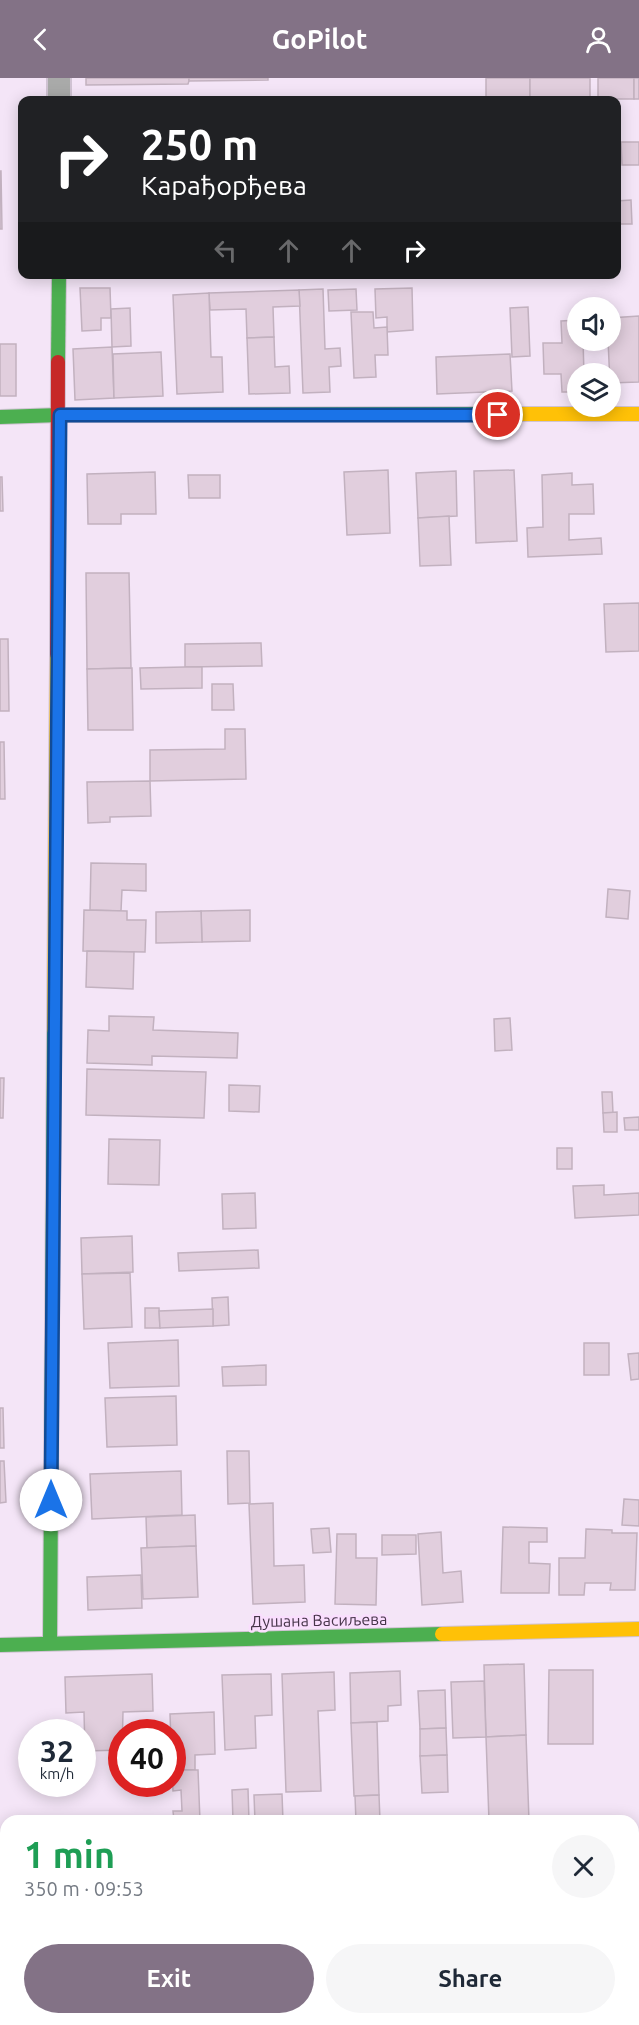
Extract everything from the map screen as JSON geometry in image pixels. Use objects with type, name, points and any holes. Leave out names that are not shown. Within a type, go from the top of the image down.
[{"type":"street","points":[[59,78],[59,96]]},
{"type":"street","points":[[50,1643],[60,415],[59,279]]},
{"type":"street","points":[[0,417],[639,414]]},
{"type":"street","name":"Душана Васиљева","points":[[0,1645],[639,1629]]},
{"type":"building","points":[[86,78],[189,78],[189,81],[188,84],[86,85]]},
{"type":"building","points":[[189,78],[268,78],[268,80],[189,81]]},
{"type":"building","points":[[486,78],[530,78],[530,96],[486,96]]},
{"type":"building","points":[[530,78],[590,78],[590,96],[530,96]]},
{"type":"building","points":[[598,78],[634,78],[634,99],[621,99],[621,96],[598,96]]},
{"type":"building","points":[[634,78],[639,78],[639,99],[634,99]]},
{"type":"building","points":[[621,142],[639,142],[639,165],[622,165]]},
{"type":"building","points":[[1,171],[2,229],[0,229]]},
{"type":"building","points":[[631,200],[632,224],[621,224],[621,201]]},
{"type":"building","points":[[80,288],[110,288],[111,318],[101,318],[101,330],[82,331]]},
{"type":"building","points":[[412,288],[413,330],[387,332],[387,317],[376,318],[375,289]]},
{"type":"building","points":[[323,289],[325,349],[340,348],[341,366],[329,367],[330,392],[303,393],[299,290]]},
{"type":"building","points":[[356,289],[357,310],[329,311],[328,290]]},
{"type":"building","points":[[299,290],[300,306],[273,307],[274,337],[247,338],[246,309],[210,310],[209,293]]},
{"type":"building","points":[[209,293],[211,357],[222,357],[223,392],[177,394],[173,295]]},
{"type":"building","points":[[528,307],[530,356],[512,357],[510,308]]},
{"type":"building","points":[[130,308],[131,346],[112,347],[111,309]]},
{"type":"building","points":[[351,312],[373,312],[374,328],[387,327],[388,355],[375,355],[376,377],[354,378]]},
{"type":"building","points":[[639,316],[639,382],[621,383],[621,363],[609,363],[609,351],[621,351],[621,317]]},
{"type":"building","points":[[561,321],[567,321],[567,351],[583,351],[584,363],[567,363],[567,392],[562,392],[561,374],[544,374],[543,343],[562,343]]},
{"type":"building","points":[[274,337],[275,367],[289,366],[290,393],[249,394],[247,338]]},
{"type":"building","points":[[0,344],[16,344],[16,396],[0,396]]},
{"type":"building","points":[[112,347],[114,398],[75,400],[73,349]]},
{"type":"building","points":[[161,352],[163,396],[114,398],[113,354]]},
{"type":"building","points":[[510,354],[512,391],[437,394],[436,357]]},
{"type":"building","points":[[388,470],[390,533],[347,535],[344,472]]},
{"type":"building","points":[[514,470],[517,541],[476,543],[474,471]]},
{"type":"building","points":[[456,471],[457,516],[418,518],[416,473]]},
{"type":"building","points":[[155,472],[156,514],[121,514],[121,524],[88,524],[87,474]]},
{"type":"building","points":[[572,473],[572,485],[593,484],[594,514],[569,514],[569,540],[601,538],[602,554],[528,557],[527,528],[543,527],[542,475]]},
{"type":"building","points":[[188,475],[220,475],[220,498],[189,498]]},
{"type":"building","points":[[0,477],[2,477],[3,511],[0,511]]},
{"type":"building","points":[[449,516],[451,565],[420,566],[418,518]]},
{"type":"building","points":[[86,573],[129,573],[131,668],[87,669]]},
{"type":"building","points":[[639,603],[639,651],[606,652],[604,604]]},
{"type":"building","points":[[0,639],[8,639],[9,711],[0,711]]},
{"type":"building","points":[[261,643],[262,666],[185,667],[185,644]]},
{"type":"building","points":[[202,667],[202,688],[141,689],[140,668]]},
{"type":"building","points":[[132,668],[133,730],[88,730],[87,669]]},
{"type":"building","points":[[212,684],[233,684],[234,710],[212,710]]},
{"type":"building","points":[[225,729],[245,729],[246,779],[150,781],[150,750],[225,749]]},
{"type":"building","points":[[0,742],[4,742],[5,799],[0,799]]},
{"type":"building","points":[[150,781],[151,816],[110,817],[110,822],[88,823],[87,782]]},
{"type":"building","points":[[91,863],[146,864],[146,891],[122,890],[121,911],[90,910]]},
{"type":"building","points":[[608,889],[630,891],[628,919],[606,917]]},
{"type":"building","points":[[84,910],[127,911],[127,920],[146,920],[145,952],[83,951]]},
{"type":"building","points":[[250,910],[250,941],[202,942],[201,911]]},
{"type":"building","points":[[201,911],[202,942],[156,943],[156,912]]},
{"type":"building","points":[[87,951],[134,952],[133,989],[86,987]]},
{"type":"building","points":[[109,1016],[154,1017],[153,1030],[238,1033],[237,1058],[152,1056],[152,1065],[87,1063],[88,1030],[109,1031]]},
{"type":"building","points":[[510,1018],[512,1050],[495,1051],[494,1019]]},
{"type":"building","points":[[87,1069],[206,1072],[204,1118],[86,1115]]},
{"type":"building","points":[[0,1078],[4,1078],[3,1118],[0,1118]]},
{"type":"building","points":[[229,1085],[260,1086],[259,1112],[229,1111]]},
{"type":"building","points":[[602,1092],[612,1092],[613,1113],[603,1113]]},
{"type":"building","points":[[617,1112],[617,1132],[604,1132],[603,1113]]},
{"type":"building","points":[[639,1117],[639,1130],[625,1130],[624,1118]]},
{"type":"building","points":[[109,1139],[160,1140],[159,1185],[108,1184]]},
{"type":"building","points":[[557,1148],[572,1148],[572,1169],[557,1169]]},
{"type":"building","points":[[604,1185],[604,1195],[639,1193],[639,1215],[575,1218],[573,1186]]},
{"type":"building","points":[[255,1193],[256,1228],[223,1229],[222,1194]]},
{"type":"building","points":[[132,1236],[133,1272],[82,1274],[81,1238]]},
{"type":"building","points":[[258,1250],[259,1268],[179,1271],[178,1253]]},
{"type":"building","points":[[130,1273],[132,1327],[84,1329],[82,1274]]},
{"type":"building","points":[[228,1297],[229,1325],[213,1326],[212,1298]]},
{"type":"building","points":[[145,1308],[159,1308],[160,1328],[145,1328]]},
{"type":"building","points":[[213,1309],[213,1326],[160,1328],[159,1311]]},
{"type":"building","points":[[178,1340],[179,1386],[110,1388],[108,1343]]},
{"type":"building","points":[[584,1343],[609,1343],[609,1375],[584,1375]]},
{"type":"building","points":[[639,1353],[639,1379],[631,1380],[628,1354]]},
{"type":"building","points":[[266,1365],[266,1385],[223,1386],[222,1367]]},
{"type":"building","points":[[176,1396],[177,1445],[107,1447],[105,1398]]},
{"type":"building","points":[[0,1408],[3,1408],[4,1448],[0,1448]]},
{"type":"building","points":[[227,1451],[249,1451],[250,1503],[228,1504]]},
{"type":"building","points":[[0,1461],[4,1461],[6,1502],[0,1503]]},
{"type":"building","points":[[181,1471],[182,1515],[92,1519],[90,1474]]},
{"type":"building","points":[[624,1499],[639,1500],[639,1526],[622,1525]]},
{"type":"building","points":[[273,1503],[274,1566],[304,1565],[305,1602],[253,1604],[249,1504]]},
{"type":"building","points":[[195,1515],[196,1546],[147,1548],[146,1517]]},
{"type":"building","points":[[503,1527],[547,1528],[547,1542],[529,1542],[529,1563],[550,1564],[549,1593],[501,1593]]},
{"type":"building","points":[[329,1528],[331,1552],[313,1553],[311,1529]]},
{"type":"building","points":[[586,1529],[612,1530],[612,1533],[637,1533],[635,1590],[610,1590],[611,1583],[585,1583],[584,1595],[559,1595],[559,1558],[585,1558]]},
{"type":"building","points":[[441,1532],[443,1573],[461,1571],[463,1602],[422,1605],[418,1534]]},
{"type":"building","points":[[337,1534],[356,1534],[356,1558],[377,1558],[376,1605],[335,1604]]},
{"type":"building","points":[[382,1535],[416,1535],[416,1554],[382,1555]]},
{"type":"building","points":[[196,1546],[198,1597],[143,1599],[141,1548]]},
{"type":"building","points":[[141,1575],[142,1608],[88,1610],[87,1577]]},
{"type":"building","points":[[524,1664],[526,1735],[486,1737],[484,1665]]},
{"type":"building","points":[[549,1670],[593,1670],[593,1744],[548,1744]]},
{"type":"building","points":[[400,1671],[401,1705],[388,1706],[388,1721],[351,1723],[350,1673]]},
{"type":"building","points":[[334,1672],[335,1710],[318,1711],[321,1791],[286,1792],[282,1674]]},
{"type":"building","points":[[152,1674],[153,1711],[123,1712],[123,1719],[108,1719],[108,1750],[96,1751],[96,1719],[84,1719],[84,1712],[66,1713],[65,1677]]},
{"type":"building","points":[[271,1674],[272,1715],[255,1716],[256,1748],[225,1750],[222,1675]]},
{"type":"building","points":[[484,1681],[486,1737],[453,1738],[451,1682]]},
{"type":"building","points":[[445,1690],[446,1728],[420,1729],[418,1691]]},
{"type":"building","points":[[214,1712],[215,1754],[195,1755],[195,1770],[186,1770],[186,1719],[170,1719],[170,1714]]},
{"type":"building","points":[[377,1722],[379,1795],[354,1796],[351,1723]]},
{"type":"building","points":[[446,1728],[447,1755],[420,1756],[420,1729]]},
{"type":"building","points":[[526,1735],[529,1815],[489,1815],[486,1737]]},
{"type":"building","points":[[447,1755],[448,1792],[422,1793],[420,1756]]},
{"type":"building","points":[[186,1770],[198,1770],[200,1815],[173,1815],[173,1811],[182,1811],[181,1797],[186,1797]]},
{"type":"building","points":[[248,1789],[249,1815],[233,1815],[232,1790]]},
{"type":"building","points":[[282,1794],[283,1815],[255,1815],[254,1795]]},
{"type":"building","points":[[379,1795],[380,1815],[356,1815],[355,1796]]},
{"type":"traffic: fast","points":[[58,362],[59,279]]},
{"type":"traffic: fast","points":[[0,417],[510,414]]},
{"type":"traffic: fast","points":[[50,1643],[54,1029]]},
{"type":"traffic: fast","points":[[0,1645],[442,1634]]},
{"type":"traffic: slow","points":[[510,414],[639,414]]},
{"type":"traffic: slow","points":[[54,1029],[57,654]]},
{"type":"traffic: slow","points":[[442,1634],[639,1629]]},
{"type":"traffic: jam","points":[[57,654],[58,362]]},
{"type":"route","points":[[51,1500],[60,415],[498,415]]}]
